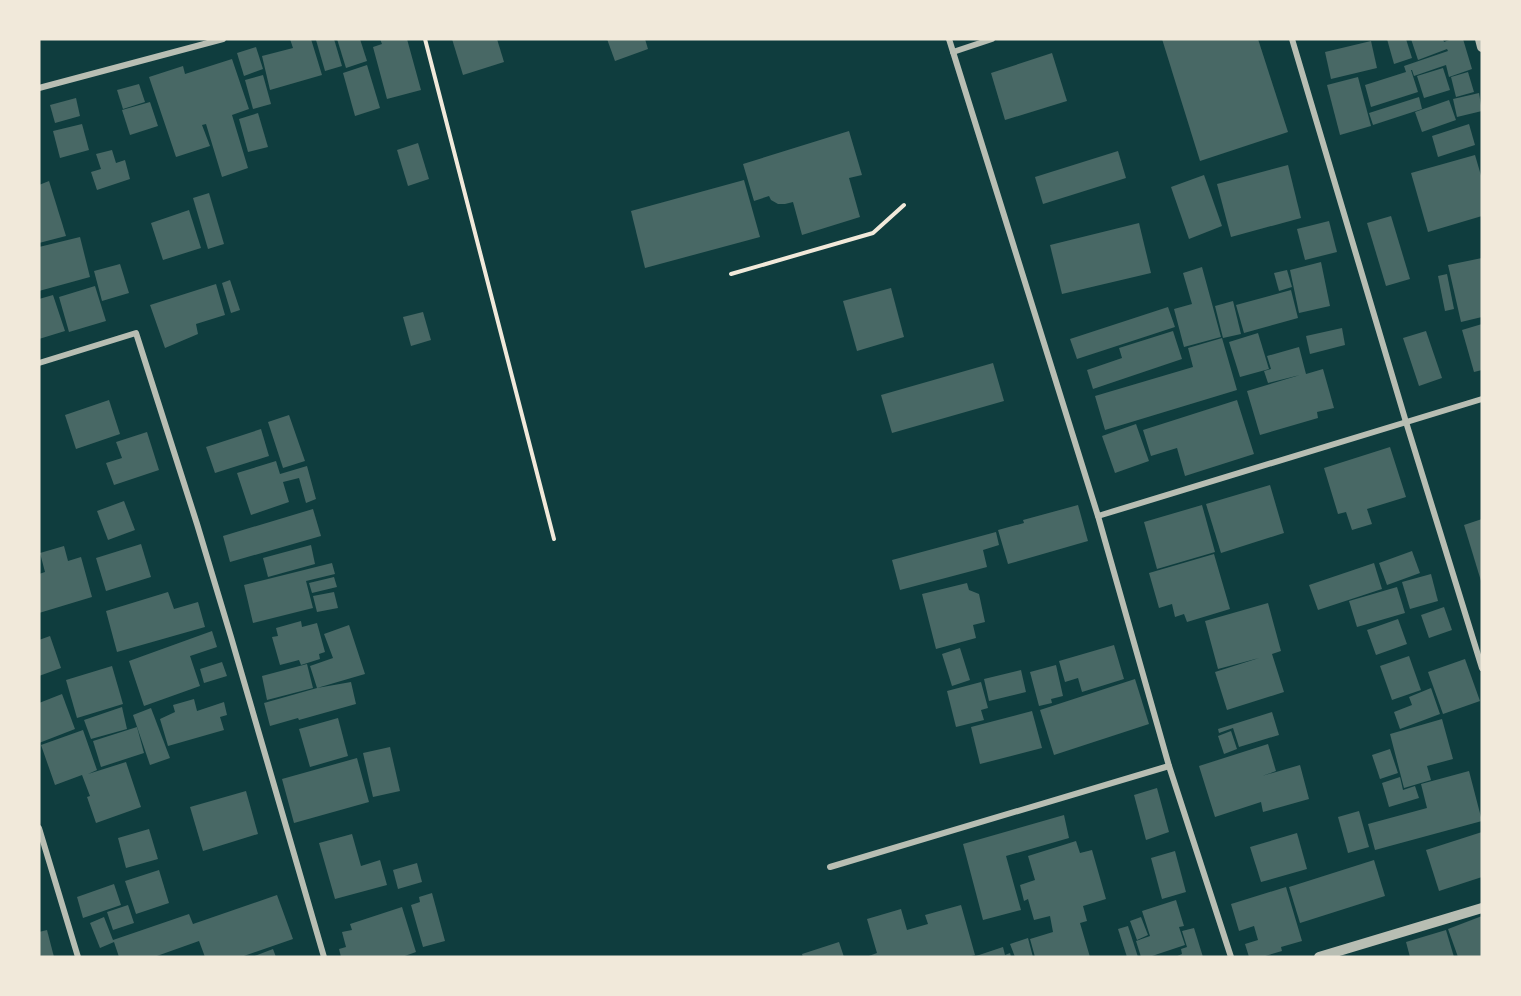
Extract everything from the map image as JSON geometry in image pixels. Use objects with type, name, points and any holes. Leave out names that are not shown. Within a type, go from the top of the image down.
[{"type":"street","points":[[39,88],[223,39]]},
{"type":"street","points":[[949,39],[1098,516],[1169,766],[1231,957]]},
{"type":"street","points":[[953,52],[992,39]]},
{"type":"street","points":[[1292,39],[1482,668]]},
{"type":"street","points":[[1480,39],[1482,47]]},
{"type":"street","points":[[39,363],[136,333],[228,626],[324,957]]},
{"type":"street","points":[[1098,516],[1482,399]]},
{"type":"street","points":[[830,867],[1169,766]]},
{"type":"street","points":[[39,828],[78,957]]},
{"type":"street","points":[[1319,957],[1482,908]]},
{"type":"path","points":[[425,39],[554,539]]},
{"type":"path","points":[[731,274],[873,233],[904,205]]},
{"type":"building","points":[[290,39],[311,39],[322,75],[270,90],[262,56],[293,48]]},
{"type":"building","points":[[334,39],[342,66],[325,71],[316,40]]},
{"type":"building","points":[[337,39],[360,39],[367,61],[346,68]]},
{"type":"building","points":[[380,39],[407,39],[421,90],[387,99],[373,47],[382,44]]},
{"type":"building","points":[[452,39],[497,39],[504,62],[463,75]]},
{"type":"building","points":[[607,39],[645,39],[648,49],[615,61]]},
{"type":"building","points":[[1162,39],[1258,39],[1288,132],[1200,161]]},
{"type":"building","points":[[1387,39],[1406,39],[1412,58],[1394,64]]},
{"type":"building","points":[[1411,39],[1443,39],[1444,42],[1463,39],[1472,69],[1449,77],[1446,65],[1414,76],[1411,70],[1418,92],[1371,107],[1365,85],[1406,72],[1404,66],[1448,51],[1447,49],[1418,60]]},
{"type":"building","points":[[1371,41],[1377,68],[1331,79],[1325,52]]},
{"type":"building","points":[[256,47],[263,69],[244,76],[237,53]]},
{"type":"building","points":[[1052,53],[1067,101],[1005,120],[991,73]]},
{"type":"building","points":[[232,59],[249,109],[232,115],[248,168],[222,177],[206,124],[202,125],[210,146],[176,157],[149,77],[183,66],[185,74]]},
{"type":"building","points":[[367,65],[380,108],[355,116],[343,73]]},
{"type":"building","points":[[1443,68],[1450,90],[1424,98],[1417,76]]},
{"type":"building","points":[[1468,72],[1474,92],[1456,97],[1451,77]]},
{"type":"building","points":[[263,75],[271,104],[253,109],[245,80]]},
{"type":"building","points":[[1358,77],[1371,126],[1340,135],[1327,85]]},
{"type":"building","points":[[139,84],[145,102],[123,109],[117,90]]},
{"type":"building","points":[[1479,93],[1482,111],[1457,117],[1453,99]]},
{"type":"building","points":[[1419,97],[1422,109],[1373,125],[1369,113]]},
{"type":"building","points":[[76,98],[80,116],[55,123],[50,105]]},
{"type":"building","points":[[1449,100],[1456,120],[1422,132],[1415,112]]},
{"type":"building","points":[[150,102],[158,126],[130,135],[122,110]]},
{"type":"building","points":[[258,113],[268,147],[248,152],[239,119]]},
{"type":"building","points":[[82,124],[89,150],[60,158],[53,131]]},
{"type":"building","points":[[1469,124],[1475,145],[1438,157],[1432,136]]},
{"type":"building","points":[[849,131],[862,175],[849,178],[860,217],[802,235],[793,202],[778,204],[769,196],[754,201],[743,164]]},
{"type":"building","points":[[418,143],[429,179],[408,186],[397,150]]},
{"type":"building","points":[[112,150],[116,163],[125,160],[130,179],[97,190],[91,172],[101,169],[96,154]]},
{"type":"building","points":[[1118,151],[1126,178],[1043,204],[1035,177]]},
{"type":"building","points":[[1475,155],[1482,179],[1482,216],[1428,232],[1411,173]]},
{"type":"building","points":[[1288,165],[1301,218],[1231,237],[1217,184]]},
{"type":"building","points":[[1204,175],[1222,226],[1189,239],[1171,187]]},
{"type":"building","points":[[744,180],[760,237],[645,268],[631,211]]},
{"type":"building","points":[[49,181],[66,236],[39,243],[39,185]]},
{"type":"building","points":[[209,193],[224,244],[208,249],[193,198]]},
{"type":"building","points":[[189,210],[201,248],[163,260],[151,223]]},
{"type":"building","points":[[1391,216],[1410,279],[1386,286],[1367,223]]},
{"type":"building","points":[[1329,221],[1337,252],[1305,260],[1297,229]]},
{"type":"building","points":[[1139,223],[1151,273],[1062,294],[1050,245]]},
{"type":"building","points":[[80,237],[90,277],[39,291],[39,247]]},
{"type":"building","points":[[1482,258],[1482,317],[1461,322],[1448,265]]},
{"type":"building","points":[[1321,262],[1330,306],[1299,313],[1290,270]]},
{"type":"building","points":[[120,264],[129,293],[102,301],[94,271]]},
{"type":"building","points":[[1202,267],[1221,337],[1184,347],[1174,309],[1192,304],[1183,273]]},
{"type":"building","points":[[1287,270],[1292,287],[1279,291],[1274,273]]},
{"type":"building","points":[[1447,274],[1454,309],[1445,311],[1438,276]]},
{"type":"building","points":[[230,280],[240,310],[231,313],[222,283]]},
{"type":"building","points":[[216,284],[225,315],[196,324],[198,334],[165,348],[150,305]]},
{"type":"building","points":[[95,286],[106,321],[69,332],[59,297]]},
{"type":"building","points":[[891,288],[904,337],[857,351],[843,301]]},
{"type":"building","points":[[1291,290],[1298,318],[1244,333],[1236,305]]},
{"type":"building","points":[[53,295],[65,331],[39,339],[39,299]]},
{"type":"building","points":[[1233,301],[1241,334],[1223,338],[1215,306]]},
{"type":"building","points":[[1168,307],[1175,327],[1077,359],[1070,339]]},
{"type":"building","points":[[423,312],[431,340],[411,346],[403,317]]},
{"type":"building","points":[[1482,324],[1482,370],[1474,372],[1462,330]]},
{"type":"building","points":[[1342,328],[1345,345],[1310,354],[1306,336]]},
{"type":"building","points":[[1173,331],[1182,359],[1093,389],[1087,370],[1122,358],[1119,348]]},
{"type":"building","points":[[1426,331],[1442,378],[1419,386],[1403,338]]},
{"type":"building","points":[[1258,333],[1269,369],[1240,377],[1229,342]]},
{"type":"building","points":[[1222,338],[1237,390],[1105,430],[1095,396],[1193,367],[1188,348]]},
{"type":"building","points":[[1299,347],[1306,374],[1323,369],[1334,408],[1317,412],[1318,418],[1260,435],[1247,391],[1300,375],[1268,383],[1264,371],[1271,369],[1267,356]]},
{"type":"building","points":[[993,363],[1004,401],[892,433],[881,395]]},
{"type":"building","points":[[109,400],[120,434],[76,449],[65,415]]},
{"type":"building","points":[[1237,400],[1254,454],[1185,476],[1177,448],[1151,456],[1143,430]]},
{"type":"building","points":[[289,415],[305,461],[283,468],[268,422]]},
{"type":"building","points":[[1136,424],[1149,461],[1115,473],[1102,436]]},
{"type":"building","points":[[261,429],[269,456],[215,473],[206,447]]},
{"type":"building","points":[[147,432],[159,470],[114,485],[106,463],[122,458],[116,442]]},
{"type":"building","points":[[1390,447],[1406,497],[1367,509],[1372,524],[1352,530],[1346,512],[1338,514],[1324,468]]},
{"type":"building","points":[[276,461],[280,474],[307,466],[316,499],[306,503],[299,478],[283,482],[289,502],[251,515],[237,473]]},
{"type":"building","points":[[1270,485],[1284,533],[1221,553],[1206,504]]},
{"type":"building","points":[[124,501],[135,530],[108,540],[97,511]]},
{"type":"building","points":[[1078,505],[1088,541],[1008,564],[998,530],[1024,523],[1023,520]]},
{"type":"building","points":[[1202,505],[1215,552],[1157,569],[1144,522]]},
{"type":"building","points":[[313,509],[321,536],[230,562],[223,536]]},
{"type":"building","points":[[1482,519],[1482,581],[1481,581],[1464,525]]},
{"type":"building","points":[[996,532],[999,545],[983,550],[987,567],[900,590],[892,560]]},
{"type":"building","points":[[141,544],[151,577],[106,591],[96,558]]},
{"type":"building","points":[[311,545],[315,564],[268,577],[263,558]]},
{"type":"building","points":[[64,546],[68,561],[81,557],[92,597],[39,613],[39,574],[45,572],[40,553]]},
{"type":"building","points":[[1412,551],[1420,573],[1387,585],[1379,563]]},
{"type":"building","points":[[1214,554],[1230,609],[1187,622],[1184,614],[1175,617],[1172,604],[1159,608],[1149,573]]},
{"type":"building","points":[[332,563],[335,574],[306,581],[313,608],[253,623],[244,585]]},
{"type":"building","points":[[1374,563],[1382,589],[1318,610],[1309,585]]},
{"type":"building","points":[[1431,574],[1438,601],[1410,609],[1402,582]]},
{"type":"building","points":[[334,577],[337,587],[312,593],[309,583]]},
{"type":"building","points":[[967,583],[969,590],[979,594],[985,622],[973,625],[976,638],[936,649],[922,594]]},
{"type":"building","points":[[1397,587],[1405,613],[1357,627],[1349,601]]},
{"type":"building","points":[[168,592],[174,609],[198,602],[205,627],[117,652],[106,611]]},
{"type":"building","points":[[334,592],[338,608],[317,612],[313,596]]},
{"type":"building","points":[[1268,603],[1281,651],[1272,654],[1284,692],[1227,710],[1215,672],[1259,658],[1218,669],[1205,621]]},
{"type":"building","points":[[1444,607],[1452,630],[1429,638],[1421,615]]},
{"type":"building","points":[[1398,619],[1407,644],[1376,655],[1367,630]]},
{"type":"building","points":[[301,621],[302,627],[317,623],[325,652],[319,654],[320,659],[301,665],[299,660],[280,665],[272,637],[278,636],[276,628]]},
{"type":"building","points":[[349,625],[365,674],[317,688],[310,666],[333,658],[324,634]]},
{"type":"building","points":[[212,631],[217,647],[190,656],[200,686],[144,706],[129,661]]},
{"type":"building","points":[[50,636],[61,668],[39,676],[39,640]]},
{"type":"building","points":[[1114,645],[1124,679],[1082,692],[1078,678],[1065,682],[1059,661]]},
{"type":"building","points":[[960,648],[970,680],[952,686],[942,654]]},
{"type":"building","points":[[1409,656],[1421,690],[1392,700],[1380,666]]},
{"type":"building","points":[[1465,659],[1480,701],[1443,714],[1428,672]]},
{"type":"building","points":[[222,662],[227,676],[204,683],[200,669]]},
{"type":"building","points":[[307,664],[313,688],[267,700],[262,676]]},
{"type":"building","points":[[1056,665],[1063,696],[1051,699],[1052,703],[1039,706],[1030,672]]},
{"type":"building","points":[[112,666],[123,704],[77,718],[66,680]]},
{"type":"building","points":[[1021,670],[1026,692],[989,701],[984,679]]},
{"type":"building","points":[[1135,679],[1149,724],[1054,755],[1040,710]]},
{"type":"building","points":[[351,682],[356,704],[270,726],[264,703],[317,688]]},
{"type":"building","points":[[981,682],[988,708],[981,710],[984,720],[956,727],[947,691]]},
{"type":"building","points":[[1431,688],[1440,714],[1400,729],[1394,712],[1412,705],[1409,697]]},
{"type":"building","points":[[62,694],[75,729],[39,743],[39,703]]},
{"type":"building","points":[[194,699],[197,711],[224,702],[227,715],[220,717],[224,730],[168,746],[160,719],[175,712],[173,705]]},
{"type":"building","points":[[122,707],[127,729],[91,739],[84,720]]},
{"type":"building","points":[[151,708],[170,758],[150,765],[133,715]]},
{"type":"building","points":[[1032,711],[1042,748],[980,764],[971,727]]},
{"type":"building","points":[[1272,712],[1279,735],[1239,747],[1233,728],[1219,733],[1218,729]]},
{"type":"building","points":[[338,718],[348,756],[310,767],[299,729]]},
{"type":"building","points":[[1442,719],[1453,759],[1427,766],[1431,780],[1404,788],[1390,734]]},
{"type":"building","points":[[137,727],[144,753],[101,767],[93,741]]},
{"type":"building","points":[[83,730],[97,770],[88,774],[126,762],[141,807],[96,823],[82,775],[55,785],[41,745]]},
{"type":"building","points":[[1231,731],[1237,749],[1224,754],[1218,736]]},
{"type":"building","points":[[1268,744],[1276,771],[1262,776],[1300,765],[1309,799],[1263,812],[1261,802],[1215,817],[1199,766]]},
{"type":"building","points":[[390,747],[400,791],[373,797],[363,753]]},
{"type":"building","points":[[1390,749],[1398,773],[1380,779],[1372,755]]},
{"type":"building","points":[[357,758],[369,802],[294,823],[282,779]]},
{"type":"building","points":[[1469,771],[1482,821],[1375,850],[1368,824],[1427,808],[1421,784]]},
{"type":"building","points":[[1400,777],[1403,790],[1415,786],[1419,798],[1389,807],[1382,783]]},
{"type":"building","points":[[1157,788],[1169,832],[1146,840],[1134,795]]},
{"type":"building","points":[[246,791],[258,834],[203,851],[190,807]]},
{"type":"building","points":[[1359,811],[1369,847],[1348,853],[1338,817]]},
{"type":"building","points":[[1064,815],[1069,838],[1006,856],[1021,910],[983,920],[963,844]]},
{"type":"building","points":[[149,829],[158,859],[126,868],[118,838]]},
{"type":"building","points":[[1482,832],[1482,877],[1439,891],[1426,850]]},
{"type":"building","points":[[1297,833],[1307,869],[1261,882],[1250,847]]},
{"type":"building","points":[[352,834],[361,866],[380,860],[387,885],[335,899],[319,843]]},
{"type":"building","points":[[1076,841],[1080,853],[1092,850],[1106,899],[1083,906],[1087,921],[1080,923],[1090,957],[1035,957],[1030,939],[1053,932],[1050,916],[1034,920],[1028,899],[1024,901],[1020,885],[1035,880],[1028,856]]},
{"type":"building","points":[[1175,851],[1186,892],[1162,899],[1151,858]]},
{"type":"building","points":[[1374,860],[1385,896],[1300,923],[1289,887]]},
{"type":"building","points":[[417,863],[422,882],[398,889],[393,870]]},
{"type":"building","points":[[159,870],[169,903],[136,914],[125,881]]},
{"type":"building","points":[[114,884],[121,905],[83,918],[77,897]]},
{"type":"building","points":[[1286,887],[1302,941],[1281,947],[1282,951],[1262,957],[1249,957],[1245,944],[1258,940],[1254,926],[1239,931],[1231,904]]},
{"type":"building","points":[[432,893],[445,941],[423,947],[411,905],[420,902],[419,897]]},
{"type":"building","points":[[277,895],[293,939],[241,957],[205,957],[199,941],[154,957],[119,957],[114,942],[100,948],[90,923],[104,917],[113,940],[189,914],[193,924]]},
{"type":"building","points":[[1176,900],[1184,926],[1179,927],[1185,945],[1149,957],[1141,957],[1136,941],[1150,936],[1142,911]]},
{"type":"building","points":[[128,905],[134,923],[113,930],[107,912]]},
{"type":"building","points":[[961,905],[975,955],[967,957],[866,957],[877,953],[867,919],[901,909],[907,930],[928,924],[925,915]]},
{"type":"building","points":[[402,907],[416,952],[402,957],[341,957],[339,949],[346,947],[342,932],[352,930],[350,924]]},
{"type":"building","points":[[1482,916],[1482,957],[1458,957],[1448,929]]},
{"type":"building","points":[[1141,917],[1148,935],[1137,940],[1130,921]]},
{"type":"building","points":[[1128,926],[1138,957],[1127,957],[1118,929]]},
{"type":"building","points":[[1194,928],[1203,957],[1175,957],[1182,954],[1181,949],[1187,947],[1182,931]]},
{"type":"building","points":[[47,930],[54,957],[39,957],[39,932]]},
{"type":"building","points":[[1446,930],[1454,957],[1410,957],[1406,942]]},
{"type":"building","points":[[1028,938],[1033,957],[1015,957],[1010,944]]},
{"type":"building","points":[[839,942],[844,957],[803,957],[802,954]]},
{"type":"building","points":[[1003,947],[1005,955],[1010,953],[1011,957],[973,957]]},
{"type":"building","points":[[273,949],[276,957],[252,957]]}]
